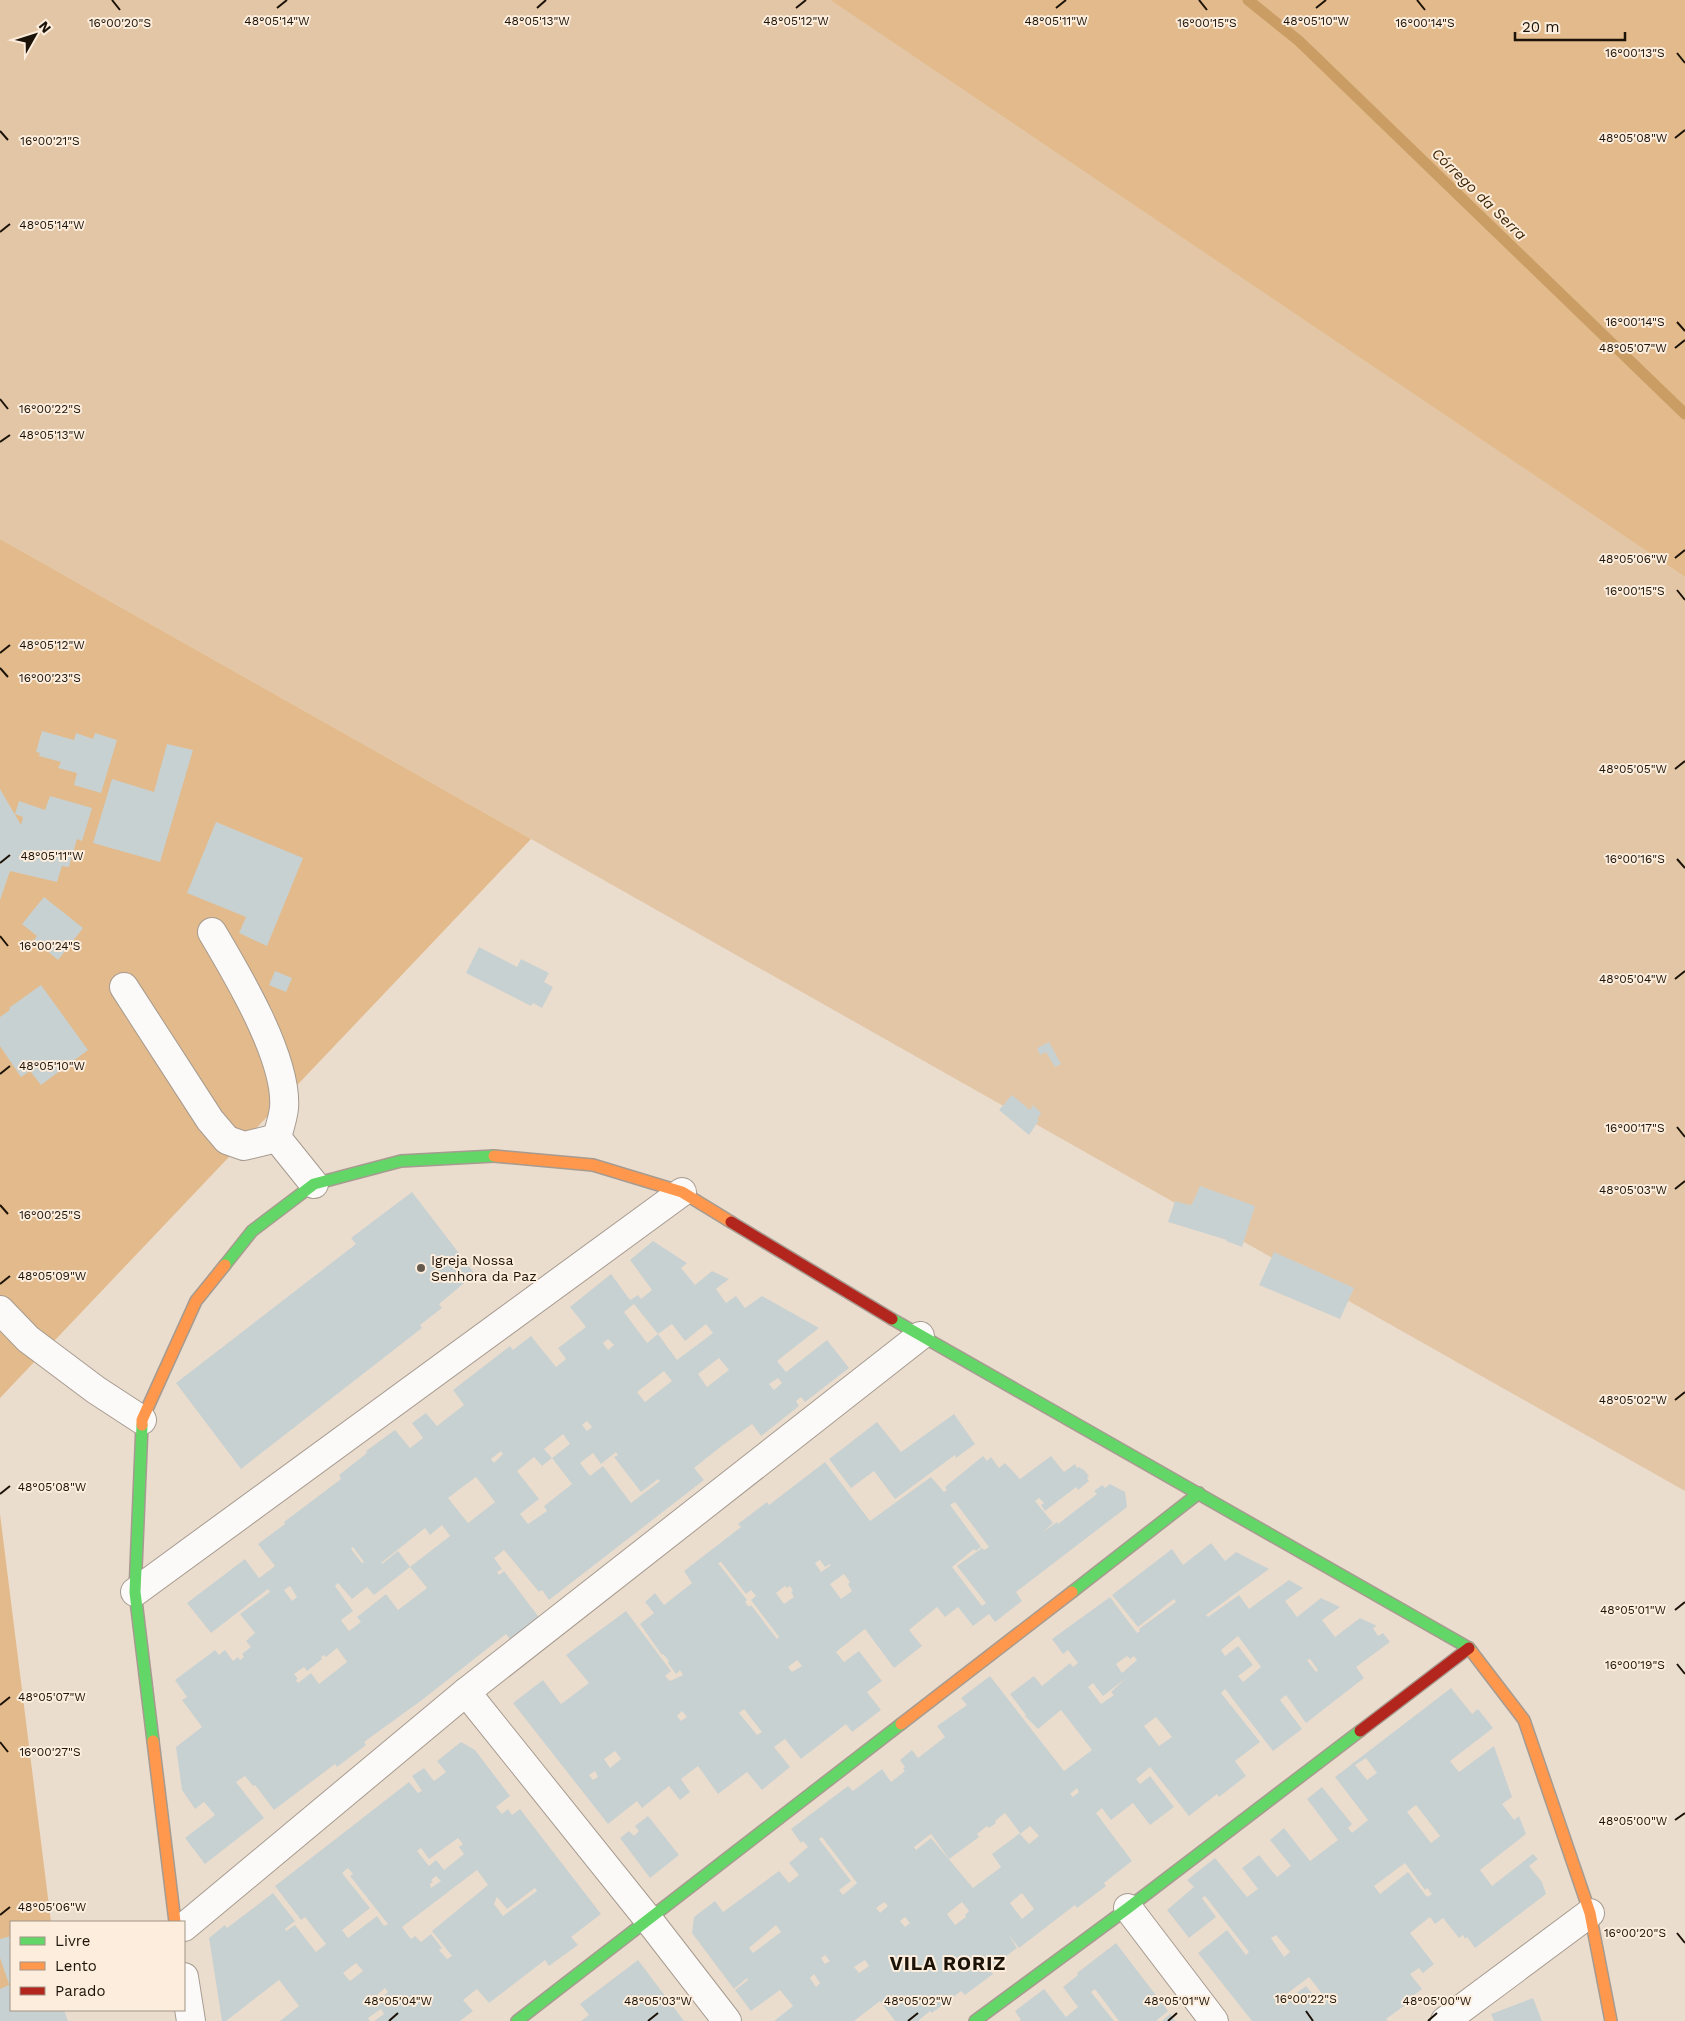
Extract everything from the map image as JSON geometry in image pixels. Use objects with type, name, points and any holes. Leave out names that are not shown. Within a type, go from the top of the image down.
[{"type":"street","points":[[212,932],[244,984],[272,1048],[282,1085],[284,1108],[277,1138]]},
{"type":"street","points":[[124,987],[210,1120],[227,1140],[244,1146],[277,1138]]},
{"type":"street","points":[[277,1138],[314,1184]]},
{"type":"street","points":[[175,1921],[135,1592],[142,1420],[196,1301],[252,1231],[314,1184],[401,1160],[487,1154],[594,1165],[682,1192],[920,1336],[1469,1648],[1524,1720],[1590,1913],[1611,2021]]},
{"type":"street","points":[[135,1592],[682,1192]]},
{"type":"street","points":[[0,1310],[28,1339],[96,1390],[142,1420]]},
{"type":"street","points":[[185,1925],[466,1692],[920,1336]]},
{"type":"street","points":[[517,2021],[1199,1493]]},
{"type":"street","points":[[976,2021],[1128,1908],[1469,1648]]},
{"type":"street","points":[[466,1692],[648,1919],[727,2021]]},
{"type":"street","points":[[1128,1908],[1214,2021]]},
{"type":"street","points":[[1445,2021],[1590,1913]]},
{"type":"street","points":[[185,1983],[191,2021]]},
{"type":"shaded area","points":[[0,0],[830,0],[1685,577],[1685,1491],[0,539]]},
{"type":"shaded area","points":[[830,0],[1685,0],[1685,577]]},
{"type":"shaded area","points":[[0,539],[531,839],[0,1398]]},
{"type":"shaded area","points":[[0,1514],[51,1921],[10,1921],[10,2011],[62,2011],[64,2021],[0,2021]]},
{"type":"building","points":[[42,731],[74,740],[76,733],[93,739],[95,733],[117,740],[101,793],[74,785],[77,773],[58,768],[61,762],[39,756],[40,753],[36,752]]},
{"type":"building","points":[[167,744],[193,750],[160,862],[93,843],[112,779],[154,792]]},
{"type":"building","points":[[0,789],[21,825],[23,817],[15,814],[19,801],[45,810],[50,796],[92,808],[82,841],[77,839],[69,867],[62,866],[57,882],[10,871],[0,900]]},
{"type":"building","points":[[216,822],[303,858],[267,946],[239,933],[246,917],[187,893]]},
{"type":"building","points":[[44,897],[83,928],[58,960],[34,940],[37,936],[22,924]]},
{"type":"building","points":[[479,947],[517,967],[521,959],[549,973],[544,982],[553,987],[542,1008],[533,1003],[531,1006],[466,973]]},
{"type":"building","points":[[275,971],[292,978],[286,992],[269,985]]},
{"type":"building","points":[[41,985],[88,1050],[41,1085],[30,1071],[21,1077],[0,1046],[0,1017],[10,1010],[9,1008]]},
{"type":"building","points":[[1049,1042],[1061,1064],[1055,1067],[1046,1052],[1040,1055],[1037,1048]]},
{"type":"building","points":[[1012,1095],[1030,1110],[1033,1105],[1041,1113],[1037,1119],[1039,1120],[1029,1135],[999,1110]]},
{"type":"building","points":[[1200,1186],[1255,1206],[1242,1247],[1227,1240],[1168,1222],[1175,1201],[1192,1204]]},
{"type":"building","points":[[412,1192],[475,1274],[439,1304],[442,1308],[420,1325],[422,1328],[241,1469],[176,1383],[356,1244],[351,1238]]},
{"type":"building","points":[[653,1241],[687,1263],[681,1268],[695,1285],[712,1271],[729,1279],[716,1289],[726,1303],[736,1296],[745,1308],[762,1296],[819,1328],[777,1361],[786,1372],[827,1340],[849,1368],[805,1402],[801,1397],[796,1401],[799,1406],[761,1436],[752,1424],[723,1445],[694,1468],[704,1480],[549,1600],[542,1590],[539,1592],[504,1550],[494,1558],[502,1569],[497,1572],[499,1575],[504,1571],[541,1620],[512,1642],[506,1634],[422,1700],[364,1742],[366,1745],[337,1767],[335,1764],[274,1810],[255,1785],[253,1786],[245,1776],[236,1782],[264,1818],[205,1864],[185,1838],[215,1815],[204,1802],[195,1809],[182,1790],[176,1747],[202,1727],[182,1700],[187,1697],[175,1680],[215,1650],[219,1655],[225,1650],[233,1661],[238,1657],[240,1660],[244,1657],[242,1654],[251,1647],[246,1641],[255,1633],[240,1614],[270,1592],[268,1589],[211,1633],[187,1603],[245,1559],[259,1578],[275,1566],[258,1544],[341,1479],[339,1475],[367,1453],[366,1451],[395,1430],[410,1448],[423,1438],[412,1423],[426,1413],[437,1426],[464,1405],[453,1390],[510,1346],[513,1350],[531,1336],[556,1367],[566,1359],[558,1348],[586,1327],[570,1307],[611,1274],[630,1300],[638,1295],[641,1299],[652,1290],[630,1260]],"holes":[[[634,1304],[658,1334],[647,1343],[624,1312]],[[672,1324],[685,1341],[706,1324],[713,1333],[677,1360],[658,1334]],[[608,1339],[614,1345],[608,1350],[603,1343]],[[719,1358],[729,1370],[707,1387],[698,1374]],[[664,1371],[672,1381],[645,1402],[637,1392]],[[778,1378],[782,1383],[774,1390],[769,1384]],[[587,1421],[592,1427],[587,1431],[582,1425]],[[563,1434],[570,1444],[552,1458],[544,1449]],[[501,1451],[503,1454],[494,1463],[491,1459]],[[616,1452],[618,1455],[614,1457],[641,1492],[658,1479],[660,1481],[631,1503],[603,1466],[590,1476],[580,1463],[593,1453],[601,1464]],[[534,1457],[542,1466],[552,1458],[572,1484],[544,1506],[547,1511],[528,1524],[520,1514],[539,1499],[517,1471]],[[476,1477],[495,1502],[468,1523],[448,1498]],[[442,1525],[450,1536],[410,1567],[398,1551],[381,1563],[425,1528],[430,1535]],[[353,1547],[364,1562],[362,1563],[351,1549]],[[410,1567],[427,1588],[398,1610],[386,1594],[357,1617],[361,1622],[349,1631],[341,1620],[353,1611],[335,1586],[338,1583],[352,1599],[367,1587],[374,1595]],[[290,1586],[297,1597],[292,1601],[284,1590]],[[337,1648],[347,1662],[319,1684],[311,1673],[298,1683],[296,1680],[298,1679],[294,1674],[304,1667],[307,1671],[322,1659],[321,1657],[324,1655],[326,1657]]]},
{"type":"building","points":[[1274,1252],[1354,1288],[1340,1319],[1259,1285]]},
{"type":"building","points":[[954,1414],[975,1444],[956,1458],[955,1455],[895,1499],[874,1471],[851,1488],[829,1459],[877,1422],[901,1452]]},
{"type":"building","points":[[983,1456],[987,1461],[991,1457],[999,1468],[1005,1463],[1020,1479],[1051,1456],[1064,1472],[1075,1464],[1077,1468],[1079,1467],[1084,1470],[1089,1476],[1087,1478],[1089,1481],[1078,1490],[1076,1487],[1045,1511],[1041,1505],[1044,1503],[1039,1498],[1035,1501],[1053,1523],[1043,1532],[1057,1522],[1058,1524],[1097,1494],[1094,1491],[1102,1485],[1105,1488],[1110,1484],[1125,1492],[1127,1507],[1016,1592],[1022,1601],[995,1622],[989,1614],[973,1626],[958,1607],[945,1617],[937,1607],[909,1630],[922,1646],[894,1668],[865,1629],[836,1652],[844,1662],[859,1651],[882,1681],[867,1692],[881,1710],[852,1732],[846,1724],[801,1759],[785,1739],[774,1747],[790,1767],[762,1790],[747,1772],[718,1794],[698,1766],[681,1779],[690,1792],[680,1800],[669,1786],[642,1808],[637,1801],[608,1824],[513,1703],[543,1680],[561,1704],[589,1683],[566,1655],[626,1611],[671,1671],[665,1676],[670,1681],[683,1675],[680,1670],[676,1674],[668,1663],[669,1661],[662,1655],[640,1624],[654,1613],[645,1602],[655,1593],[664,1605],[692,1583],[684,1571],[741,1527],[738,1524],[767,1502],[769,1505],[825,1462],[870,1521],[931,1477],[944,1492],[947,1490],[945,1487]],"holes":[[[955,1502],[989,1547],[984,1550],[982,1548],[957,1566],[986,1603],[982,1606],[952,1567],[974,1549],[976,1551],[981,1547],[950,1505]],[[820,1560],[825,1567],[831,1565],[821,1572],[815,1563]],[[721,1562],[746,1594],[751,1590],[756,1596],[751,1600],[779,1637],[777,1639],[751,1605],[749,1607],[745,1602],[747,1600],[718,1563]],[[844,1574],[850,1582],[848,1584],[852,1591],[841,1599],[830,1584]],[[785,1586],[787,1588],[790,1586],[794,1597],[784,1604],[776,1593]],[[797,1660],[802,1666],[792,1672],[788,1667]],[[744,1709],[762,1732],[757,1735],[739,1713]],[[682,1711],[687,1717],[681,1721],[677,1716]],[[615,1751],[621,1759],[610,1768],[604,1759]],[[595,1771],[598,1777],[593,1780],[589,1775]]]},
{"type":"building","points":[[1211,1543],[1225,1561],[1236,1552],[1269,1569],[1206,1615],[1208,1617],[1239,1595],[1249,1609],[1289,1580],[1303,1588],[1285,1601],[1297,1617],[1321,1598],[1340,1607],[1322,1620],[1335,1637],[1360,1618],[1377,1626],[1373,1628],[1378,1636],[1383,1633],[1390,1642],[1356,1667],[1364,1678],[1306,1723],[1286,1695],[1280,1700],[1302,1729],[1273,1751],[1225,1689],[1221,1693],[1260,1742],[1235,1761],[1246,1776],[1219,1797],[1217,1794],[1189,1816],[1150,1767],[1136,1779],[1140,1784],[1150,1776],[1174,1807],[1150,1825],[1133,1803],[1111,1820],[1102,1808],[1096,1813],[1132,1861],[1104,1883],[1106,1886],[1077,1908],[1075,1905],[1019,1948],[1008,1934],[1017,1948],[989,1969],[993,1974],[965,1995],[961,1991],[918,2021],[895,2021],[880,2001],[854,2021],[774,2021],[793,2006],[780,1990],[751,2011],[735,1990],[748,1980],[747,1978],[734,1989],[692,1933],[694,1917],[715,1901],[723,1912],[779,1871],[789,1883],[799,1875],[789,1863],[808,1847],[803,1841],[801,1843],[791,1829],[848,1786],[853,1791],[882,1769],[891,1782],[905,1771],[903,1769],[905,1767],[900,1760],[912,1750],[918,1758],[945,1737],[937,1726],[967,1705],[961,1698],[990,1676],[1064,1771],[1092,1750],[1061,1710],[1038,1729],[1025,1716],[1010,1694],[1034,1676],[1042,1686],[1070,1663],[1073,1667],[1078,1663],[1068,1650],[1063,1654],[1052,1639],[1110,1597],[1137,1633],[1140,1631],[1139,1629],[1176,1602],[1174,1599],[1138,1627],[1112,1595],[1172,1549],[1183,1565]],"holes":[[[1238,1636],[1261,1667],[1243,1682],[1238,1676],[1253,1665],[1238,1646],[1225,1656],[1221,1650]],[[1127,1656],[1130,1659],[1134,1656],[1137,1660],[1122,1673],[1116,1664]],[[1310,1659],[1318,1670],[1316,1672],[1307,1660]],[[1126,1678],[1111,1692],[1114,1695],[1101,1704],[1088,1687],[1093,1683],[1103,1696]],[[1156,1717],[1172,1737],[1159,1746],[1144,1726]],[[1077,1788],[1079,1792],[1073,1797],[1070,1794]],[[1005,1813],[1020,1833],[992,1854],[1001,1867],[973,1888],[931,1838],[916,1850],[914,1847],[931,1834],[949,1859],[979,1837],[977,1834],[987,1826],[989,1828]],[[1030,1826],[1039,1836],[1029,1844],[1020,1834]],[[822,1837],[857,1883],[843,1895],[839,1890],[851,1881],[819,1839]],[[1022,1893],[1034,1909],[1022,1919],[1010,1903]],[[884,1902],[888,1906],[880,1913],[876,1908]],[[962,1902],[969,1911],[965,1915],[966,1917],[955,1925],[947,1914]],[[905,1917],[910,1923],[905,1927],[900,1921]],[[776,1925],[781,1932],[753,1953],[749,1948]],[[825,1955],[830,1961],[825,1964],[821,1958]],[[865,1960],[869,1966],[859,1973],[854,1967]],[[814,1974],[820,1983],[816,1987],[810,1978]]]},
{"type":"building","points":[[1451,1688],[1472,1714],[1478,1709],[1493,1728],[1450,1761],[1459,1772],[1494,1746],[1512,1797],[1502,1804],[1514,1820],[1519,1816],[1526,1834],[1480,1870],[1492,1886],[1533,1854],[1538,1859],[1529,1866],[1542,1882],[1546,1894],[1475,1948],[1467,1937],[1465,1939],[1463,1935],[1459,1938],[1443,1918],[1435,1924],[1430,1917],[1410,1933],[1434,1964],[1423,1973],[1419,1968],[1410,1974],[1422,1989],[1413,1996],[1415,1998],[1386,2019],[1388,2021],[1252,2021],[1198,1953],[1227,1930],[1246,1955],[1249,1952],[1205,1896],[1202,1898],[1216,1917],[1189,1938],[1167,1910],[1194,1887],[1187,1880],[1215,1858],[1247,1897],[1258,1889],[1242,1868],[1259,1855],[1277,1877],[1291,1866],[1270,1840],[1284,1828],[1310,1861],[1338,1840],[1307,1799],[1322,1787],[1352,1824],[1348,1828],[1352,1833],[1368,1820],[1335,1777]],"holes":[[[1366,1758],[1377,1773],[1367,1780],[1355,1765]],[[1416,1805],[1440,1836],[1431,1843],[1407,1812]],[[1405,1863],[1425,1890],[1427,1888],[1432,1894],[1427,1897],[1408,1872],[1380,1894],[1374,1886]],[[1276,1935],[1290,1952],[1284,1957],[1271,1938]],[[1309,1977],[1327,2000],[1322,2005],[1306,1986],[1283,2003],[1280,1999]]]},
{"type":"building","points":[[461,1742],[475,1750],[510,1796],[496,1807],[502,1814],[508,1809],[512,1815],[520,1809],[601,1914],[571,1937],[578,1945],[549,1966],[545,1960],[489,2003],[477,1989],[463,2000],[473,2011],[460,2021],[374,2021],[384,2014],[381,2009],[368,2018],[370,2021],[280,2021],[299,2006],[279,1980],[226,2021],[222,2021],[209,1938],[225,1925],[227,1928],[273,1893],[295,1921],[285,1929],[286,1931],[295,1925],[316,1952],[326,1944],[305,1917],[301,1920],[275,1886],[409,1782],[418,1793],[422,1791],[412,1776],[424,1768],[434,1781],[446,1772],[437,1761]],"holes":[[[458,1838],[463,1844],[459,1847],[464,1854],[444,1870],[436,1860],[429,1866],[417,1851],[421,1848],[429,1859]],[[348,1868],[353,1874],[350,1876],[388,1924],[384,1926],[377,1916],[348,1938],[342,1930],[370,1908],[342,1873]],[[477,1870],[488,1885],[432,1931],[452,1956],[447,1959],[439,1950],[442,1948],[431,1934],[421,1942],[415,1936],[411,1939],[402,1927]],[[436,1876],[441,1881],[431,1888],[430,1884],[433,1882],[431,1880]],[[535,1888],[537,1891],[503,1916],[494,1904],[497,1897],[507,1909]],[[356,1963],[363,1971],[350,1981],[343,1973]],[[385,1988],[388,1992],[380,1999],[377,1995]]]},
{"type":"building","points":[[648,1816],[679,1855],[650,1878],[620,1838],[629,1831],[634,1836],[639,1831],[635,1826]]},
{"type":"building","points":[[10,1936],[10,1984],[0,1958],[0,1939]]},
{"type":"building","points":[[1116,1943],[1168,2011],[1156,2021],[1119,2021],[1095,1989],[1091,1992],[1114,2021],[1019,2021],[1021,2020],[1015,2011],[1044,1989],[1066,2017],[1078,2007],[1063,1987],[1078,1975],[1077,1973]]},
{"type":"building","points":[[638,1960],[684,2021],[581,2021],[589,2015],[580,2004]]},
{"type":"building","points":[[10,1984],[10,2011],[64,2011],[68,2021],[0,2021],[0,1989]]},
{"type":"building","points":[[1533,1998],[1542,2021],[1494,2021],[1491,2014]]},
{"type":"building","points":[[1170,2014],[1175,2021],[1162,2021]]},
{"type":"waterway","name":"Córrego da Serra","points":[[1248,0],[1299,41],[1685,414]]},
{"type":"traffic: fast","points":[[225,1265],[252,1231],[314,1184],[401,1161],[494,1156]]},
{"type":"traffic: fast","points":[[892,1319],[1469,1648],[1472,1652]]},
{"type":"traffic: fast","points":[[142,1425],[135,1592],[153,1741]]},
{"type":"traffic: fast","points":[[1072,1592],[1199,1493]]},
{"type":"traffic: fast","points":[[517,2021],[901,1724]]},
{"type":"traffic: fast","points":[[975,2021],[1128,1908],[1360,1731]]},
{"type":"traffic: slow","points":[[494,1156],[593,1165],[682,1192],[731,1222]]},
{"type":"traffic: slow","points":[[142,1425],[142,1420],[196,1301],[225,1265]]},
{"type":"traffic: slow","points":[[901,1724],[1072,1592]]},
{"type":"traffic: slow","points":[[1472,1652],[1524,1720],[1590,1913],[1611,2021]]},
{"type":"traffic: slow","points":[[153,1741],[175,1921]]},
{"type":"traffic: jam","points":[[731,1222],[892,1319]]},
{"type":"traffic: jam","points":[[1360,1731],[1469,1648]]},
{"type":"place","name":"Igreja Nossa Senhora da Paz","points":[[421,1268]]},
{"type":"district","name":"VILA RORIZ","points":[[948,1963]]}]
